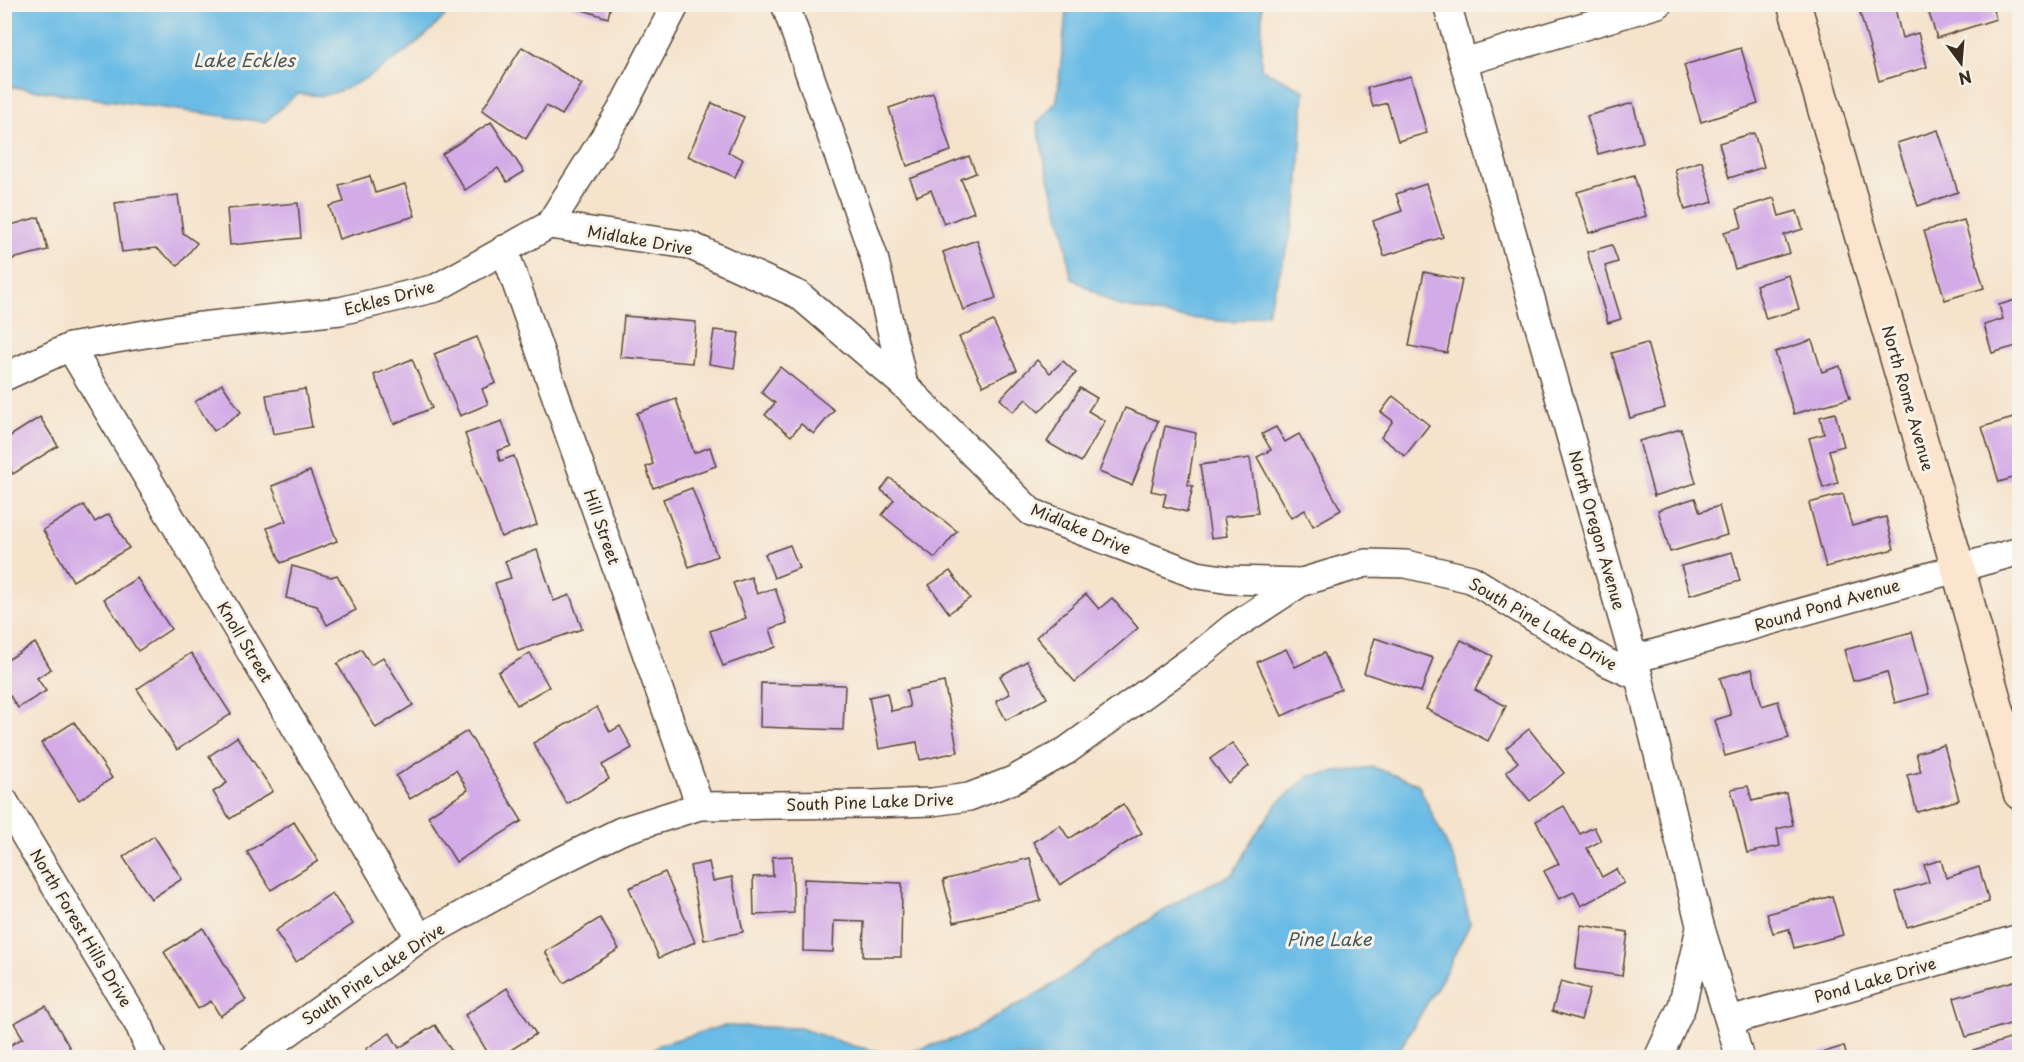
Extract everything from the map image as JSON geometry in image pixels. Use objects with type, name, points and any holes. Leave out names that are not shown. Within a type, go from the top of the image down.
[{"type":"street","name":"Eckles Drive","points":[[4,377],[70,347],[174,329],[340,311],[436,288],[549,225],[620,112],[676,4]]},
{"type":"street","points":[[785,4],[874,257],[904,385]]},
{"type":"street","name":"North Oregon Avenue","points":[[1447,4],[1636,668],[1700,925],[1740,1058]]},
{"type":"street","points":[[1464,62],[1658,4]]},
{"type":"street","name":"North Rome Avenue","points":[[1794,4],[1958,568],[2019,793]]},
{"type":"street","name":"Midlake Drive","points":[[549,225],[689,245],[799,295],[904,385],[1031,512],[1197,575],[1230,580],[1302,582]]},
{"type":"street","name":"Hill Street","points":[[504,249],[700,806]]},
{"type":"street","name":"Knoll Street","points":[[70,347],[420,938]]},
{"type":"street","name":"Round Pond Avenue","points":[[1636,668],[2019,551]]},
{"type":"street","name":"South Pine Lake Drive","points":[[253,1058],[420,938],[544,869],[621,831],[700,806],[932,802],[969,797],[1014,780],[1066,751],[1200,654],[1233,627],[1302,582],[1366,563],[1406,564],[1471,579],[1606,662],[1636,668]]},
{"type":"street","name":"North Forest Hills Drive","points":[[4,801],[140,1027],[152,1058]]},
{"type":"street","points":[[1658,1058],[1682,1006],[1700,925]]},
{"type":"street","name":"Pond Lake Drive","points":[[1730,1021],[2019,938]]},
{"type":"water","name":"Lake Eckles","points":[[5,4],[453,5],[429,31],[377,72],[341,90],[325,95],[297,94],[265,122],[5,86]]},
{"type":"water","points":[[1067,5],[1262,5],[1261,69],[1304,90],[1298,198],[1288,246],[1267,313],[1233,322],[1177,317],[1116,305],[1071,278],[1064,232],[1037,124],[1057,101]]},
{"type":"water","name":"Pine Lake","points":[[1373,767],[1418,784],[1456,864],[1470,924],[1443,977],[1395,1057],[644,1057],[661,1044],[723,1026],[800,1028],[853,1046],[898,1055],[963,1036],[1049,987],[1115,941],[1195,891],[1233,874],[1251,841],[1277,804],[1309,776]]},
{"type":"building","points":[[564,4],[611,4],[608,18]]},
{"type":"building","points":[[1894,4],[1902,38],[1918,33],[1927,67],[1879,81],[1860,13]]},
{"type":"building","points":[[1926,4],[1991,4],[1996,19],[1937,38]]},
{"type":"building","points":[[522,47],[582,84],[562,115],[546,106],[526,139],[482,110]]},
{"type":"building","points":[[1741,48],[1758,104],[1701,122],[1684,65]]},
{"type":"building","points":[[1411,76],[1427,133],[1398,141],[1387,103],[1373,107],[1367,88]]},
{"type":"building","points":[[933,93],[951,151],[907,166],[889,108]]},
{"type":"building","points":[[712,103],[744,117],[728,152],[743,159],[735,177],[688,156]]},
{"type":"building","points":[[1633,103],[1643,142],[1598,154],[1587,116]]},
{"type":"building","points":[[491,122],[524,172],[507,182],[498,168],[465,190],[442,154]]},
{"type":"building","points":[[1938,130],[1958,192],[1918,206],[1897,143]]},
{"type":"building","points":[[1754,133],[1764,167],[1729,178],[1719,143]]},
{"type":"building","points":[[969,156],[976,173],[961,179],[974,212],[944,224],[931,190],[917,196],[910,179]]},
{"type":"building","points":[[1702,161],[1713,202],[1685,210],[1675,169]]},
{"type":"building","points":[[1634,175],[1646,216],[1589,233],[1577,192]]},
{"type":"building","points":[[370,176],[375,193],[405,184],[415,216],[339,239],[329,206],[344,202],[339,185]]},
{"type":"building","points":[[1426,184],[1443,237],[1384,256],[1373,221],[1402,211],[1396,194]]},
{"type":"building","points":[[178,195],[183,233],[197,243],[178,266],[156,248],[122,252],[115,203]]},
{"type":"building","points":[[1774,198],[1779,216],[1797,211],[1803,229],[1784,235],[1790,253],[1735,269],[1724,232],[1742,227],[1737,209]]},
{"type":"building","points":[[298,203],[301,238],[230,245],[227,209]]},
{"type":"building","points":[[39,217],[48,250],[4,261],[4,227]]},
{"type":"building","points":[[1964,220],[1984,288],[1945,300],[1924,231]]},
{"type":"building","points":[[977,240],[996,298],[963,310],[943,252]]},
{"type":"building","points":[[1612,245],[1618,262],[1605,266],[1621,319],[1608,323],[1587,252]]},
{"type":"building","points":[[1424,272],[1462,280],[1447,353],[1409,346]]},
{"type":"building","points":[[1789,275],[1799,309],[1766,319],[1756,285]]},
{"type":"building","points":[[2018,299],[2020,345],[1992,353],[1984,325],[2003,319],[1999,305]]},
{"type":"building","points":[[624,316],[696,322],[692,363],[620,357]]},
{"type":"building","points":[[993,321],[1017,370],[983,386],[959,337]]},
{"type":"building","points":[[714,330],[739,333],[734,368],[709,364]]},
{"type":"building","points":[[477,337],[496,383],[482,389],[488,404],[460,416],[434,354]]},
{"type":"building","points":[[1812,340],[1822,372],[1840,366],[1850,398],[1794,414],[1775,352]]},
{"type":"building","points":[[1647,343],[1665,408],[1630,418],[1612,353]]},
{"type":"building","points":[[412,359],[432,408],[394,424],[374,375]]},
{"type":"building","points":[[1037,360],[1050,373],[1063,361],[1076,373],[1039,412],[1026,399],[1013,412],[1000,399]]},
{"type":"building","points":[[780,367],[834,410],[814,434],[801,424],[791,436],[765,415],[775,403],[761,392]]},
{"type":"building","points":[[222,384],[241,412],[214,431],[195,402]]},
{"type":"building","points":[[1080,388],[1097,398],[1088,411],[1105,421],[1081,462],[1047,442]]},
{"type":"building","points":[[305,389],[312,427],[273,434],[266,395]]},
{"type":"building","points":[[1393,396],[1429,425],[1405,456],[1381,437],[1393,421],[1381,412]]},
{"type":"building","points":[[676,399],[694,453],[710,447],[716,466],[653,488],[646,467],[653,464],[637,413]]},
{"type":"building","points":[[1125,408],[1158,421],[1132,485],[1099,472]]},
{"type":"building","points":[[1835,413],[1844,446],[1829,450],[1838,483],[1823,488],[1809,438],[1824,434],[1820,417]]},
{"type":"building","points":[[40,417],[58,446],[13,474],[4,460],[4,440]]},
{"type":"building","points":[[2017,417],[2020,425],[2020,476],[1999,482],[1982,427]]},
{"type":"building","points":[[502,421],[511,446],[497,451],[500,461],[514,456],[537,525],[501,537],[465,434]]},
{"type":"building","points":[[1165,426],[1196,433],[1188,485],[1193,486],[1187,512],[1163,506],[1166,494],[1151,491]]},
{"type":"building","points":[[1276,427],[1285,442],[1299,434],[1341,510],[1313,526],[1305,510],[1291,518],[1257,457],[1271,450],[1262,434]]},
{"type":"building","points":[[1681,429],[1696,483],[1654,496],[1639,441]]},
{"type":"building","points":[[1250,458],[1258,513],[1224,517],[1227,536],[1211,538],[1200,465]]},
{"type":"building","points":[[310,471],[337,541],[281,563],[267,528],[286,521],[272,486]]},
{"type":"building","points":[[890,478],[957,531],[935,558],[882,515],[894,500],[881,490]]},
{"type":"building","points":[[692,488],[717,556],[689,567],[663,499]]},
{"type":"building","points":[[1843,494],[1852,526],[1886,517],[1894,549],[1826,567],[1809,503]]},
{"type":"building","points":[[1695,498],[1700,512],[1719,506],[1727,535],[1670,552],[1658,510]]},
{"type":"building","points":[[84,505],[95,522],[109,514],[129,548],[73,581],[43,530]]},
{"type":"building","points":[[790,545],[799,568],[774,578],[765,554]]},
{"type":"building","points":[[537,550],[554,601],[570,595],[582,629],[518,651],[495,583],[511,578],[505,561]]},
{"type":"building","points":[[1732,552],[1740,581],[1690,595],[1681,566]]},
{"type":"building","points":[[292,566],[331,577],[337,575],[356,610],[327,625],[317,606],[286,598]]},
{"type":"building","points":[[950,571],[970,598],[949,613],[929,585]]},
{"type":"building","points":[[751,577],[757,594],[775,588],[787,623],[770,629],[776,647],[723,666],[710,631],[746,618],[733,583]]},
{"type":"building","points":[[137,578],[171,629],[138,651],[104,599]]},
{"type":"building","points":[[1086,594],[1099,609],[1112,598],[1138,628],[1075,682],[1036,637]]},
{"type":"building","points":[[1912,632],[1929,694],[1895,703],[1887,672],[1853,681],[1844,650]]},
{"type":"building","points":[[1375,638],[1433,658],[1421,692],[1364,673]]},
{"type":"building","points":[[1461,640],[1493,656],[1475,690],[1506,706],[1488,741],[1426,709]]},
{"type":"building","points":[[35,643],[51,669],[37,678],[46,691],[18,708],[4,687],[4,662]]},
{"type":"building","points":[[361,649],[371,665],[383,657],[413,705],[376,728],[337,664]]},
{"type":"building","points":[[1286,649],[1295,667],[1324,653],[1341,689],[1282,716],[1257,662]]},
{"type":"building","points":[[191,653],[231,714],[177,750],[137,689]]},
{"type":"building","points":[[530,653],[549,687],[517,705],[498,672]]},
{"type":"building","points":[[1027,661],[1047,698],[1006,720],[996,701],[1010,694],[1000,676]]},
{"type":"building","points":[[1752,669],[1762,706],[1778,701],[1789,738],[1725,756],[1715,720],[1731,715],[1720,678]]},
{"type":"building","points":[[944,682],[958,752],[920,760],[917,742],[879,749],[869,697],[887,693],[891,711],[910,707],[906,690]]},
{"type":"building","points":[[761,683],[845,685],[843,730],[760,727]]},
{"type":"building","points":[[597,707],[610,732],[620,726],[632,748],[602,765],[609,779],[567,804],[533,743]]},
{"type":"building","points":[[74,722],[112,778],[79,800],[41,743]]},
{"type":"building","points":[[1529,729],[1564,773],[1530,801],[1506,772],[1518,762],[1506,748]]},
{"type":"building","points":[[467,731],[522,821],[456,862],[428,816],[468,790],[456,770],[410,799],[396,776]]},
{"type":"building","points":[[237,737],[273,791],[230,819],[213,792],[227,783],[209,756]]},
{"type":"building","points":[[1232,743],[1249,766],[1228,783],[1210,759]]},
{"type":"building","points":[[1944,745],[1959,800],[1917,812],[1907,775],[1921,772],[1916,753]]},
{"type":"building","points":[[1748,786],[1752,801],[1786,793],[1793,825],[1777,829],[1780,846],[1747,853],[1731,789]]},
{"type":"building","points":[[1123,804],[1142,833],[1060,885],[1033,842],[1060,825],[1069,839]]},
{"type":"building","points":[[1564,806],[1580,834],[1594,827],[1601,841],[1587,848],[1602,877],[1616,869],[1624,883],[1581,906],[1574,892],[1559,899],[1544,871],[1559,864],[1536,821]]},
{"type":"building","points":[[294,822],[318,861],[271,890],[247,852]]},
{"type":"building","points":[[154,836],[182,879],[151,899],[123,857]]},
{"type":"building","points":[[792,856],[794,913],[754,915],[753,877],[773,876],[772,857]]},
{"type":"building","points":[[1030,858],[1041,901],[954,922],[943,880]]},
{"type":"building","points":[[1941,860],[1946,878],[1979,867],[1989,902],[1907,927],[1896,892],[1929,882],[1924,865]]},
{"type":"building","points":[[709,862],[713,881],[732,877],[743,932],[704,940],[690,866]]},
{"type":"building","points":[[665,872],[695,942],[659,958],[629,888]]},
{"type":"building","points":[[804,879],[902,883],[901,957],[863,957],[864,922],[834,921],[833,952],[803,951]]},
{"type":"building","points":[[332,893],[353,924],[296,962],[275,931]]},
{"type":"building","points":[[1832,896],[1843,935],[1794,948],[1789,929],[1773,933],[1767,914]]},
{"type":"building","points":[[600,918],[619,949],[564,983],[545,952]]},
{"type":"building","points":[[1581,925],[1628,932],[1622,976],[1575,969]]},
{"type":"building","points":[[203,928],[246,1000],[220,1016],[211,1001],[198,1009],[164,952]]},
{"type":"building","points":[[1561,981],[1590,989],[1581,1020],[1552,1011]]},
{"type":"building","points":[[2014,981],[2020,1000],[2020,1021],[1966,1037],[1954,998]]},
{"type":"building","points":[[507,988],[536,1034],[498,1058],[491,1058],[465,1015]]},
{"type":"building","points":[[46,1006],[72,1052],[62,1058],[13,1058],[7,1047],[23,1038],[14,1023]]},
{"type":"building","points":[[435,1025],[456,1058],[371,1058],[366,1049],[390,1033],[399,1048]]},
{"type":"building","points":[[2020,1036],[2020,1058],[1976,1058],[1973,1050]]},
{"type":"building","points":[[1844,1046],[1847,1058],[1808,1058],[1808,1057]]}]
